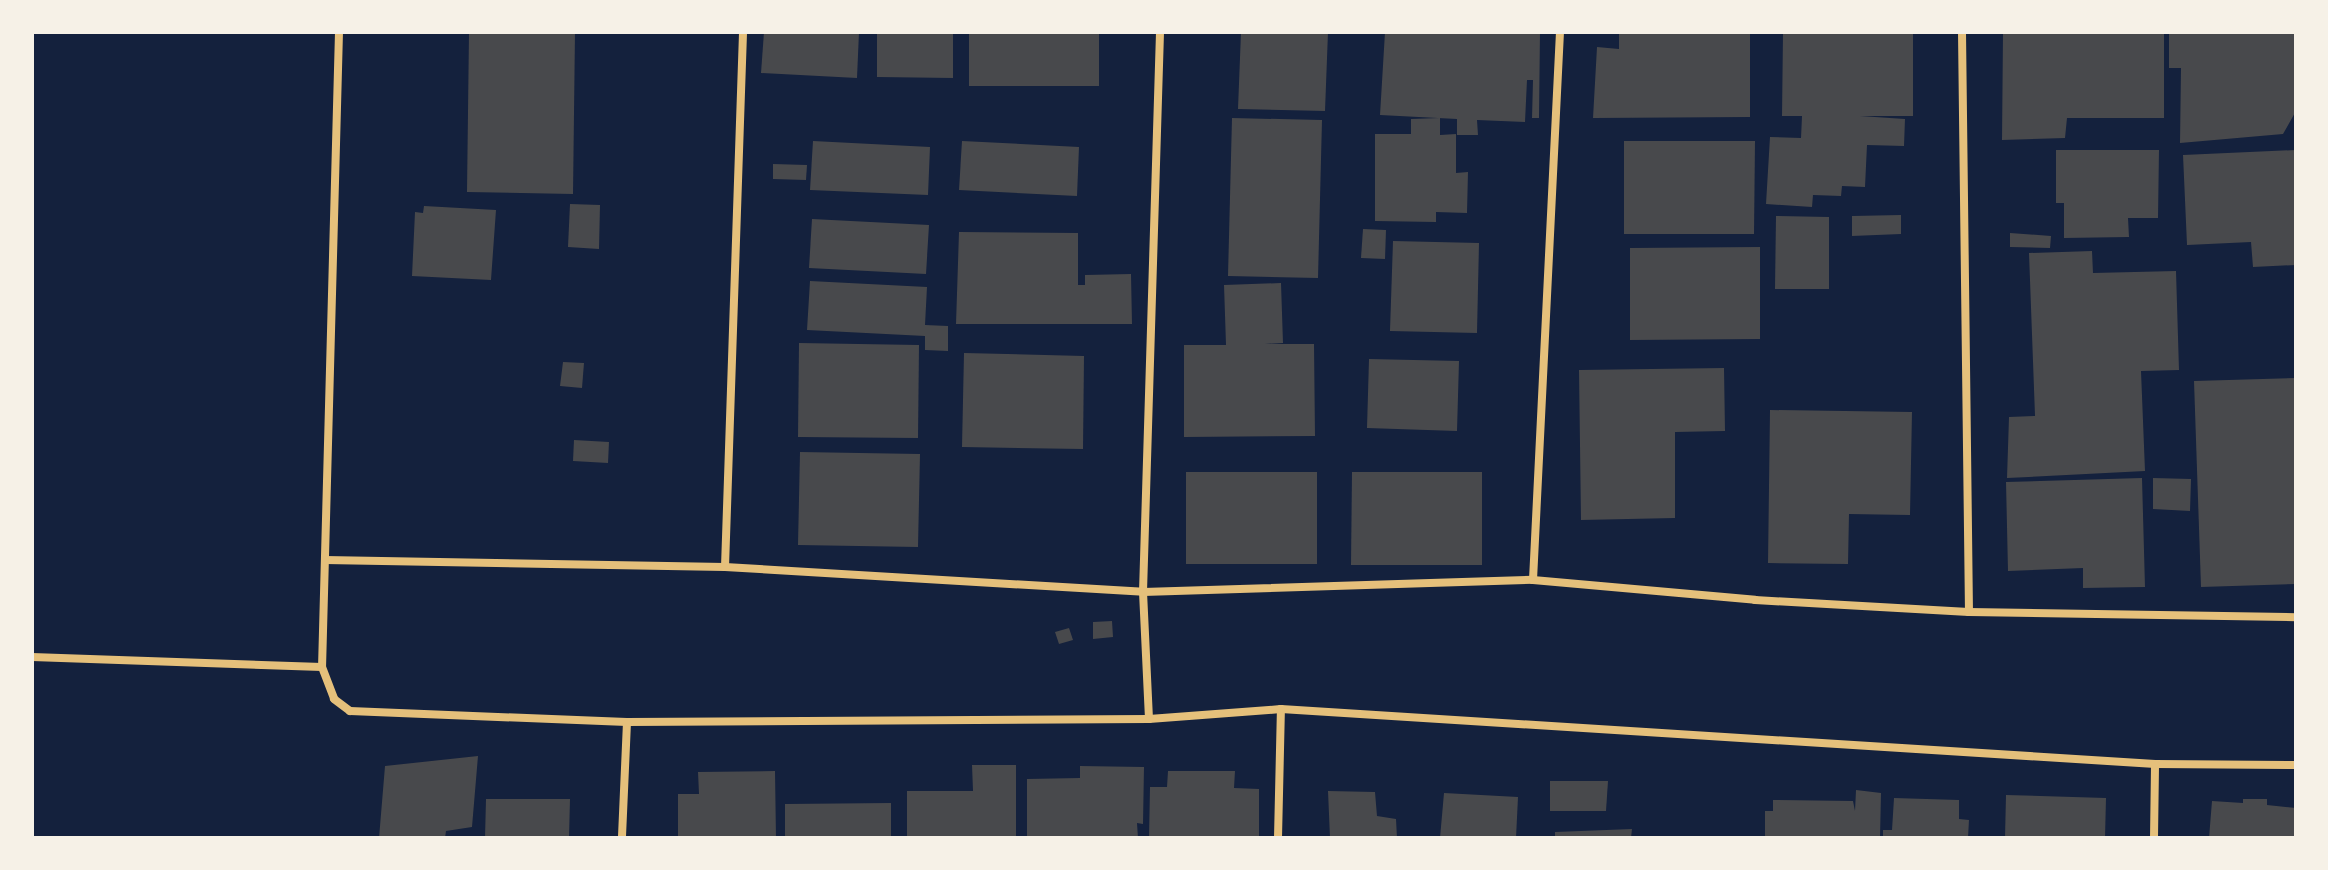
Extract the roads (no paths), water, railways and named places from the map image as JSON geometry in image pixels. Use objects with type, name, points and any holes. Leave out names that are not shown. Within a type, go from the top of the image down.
[{"type":"street","points":[[339,32],[322,667],[334,699],[350,711],[627,722],[1149,719],[1281,709],[2155,764],[2296,765]]},
{"type":"street","points":[[725,567],[743,32]]},
{"type":"street","points":[[1149,719],[1143,592],[1160,32]]},
{"type":"street","points":[[1533,580],[1560,32]]},
{"type":"street","points":[[1962,32],[1969,612]]},
{"type":"street","points":[[325,560],[725,567],[1143,592],[1533,580],[1755,600],[1969,612],[2296,617]]},
{"type":"street","points":[[32,657],[322,667]]},
{"type":"street","points":[[1278,838],[1281,709]]},
{"type":"street","points":[[622,838],[627,722]]},
{"type":"street","points":[[2154,838],[2155,764]]}]
